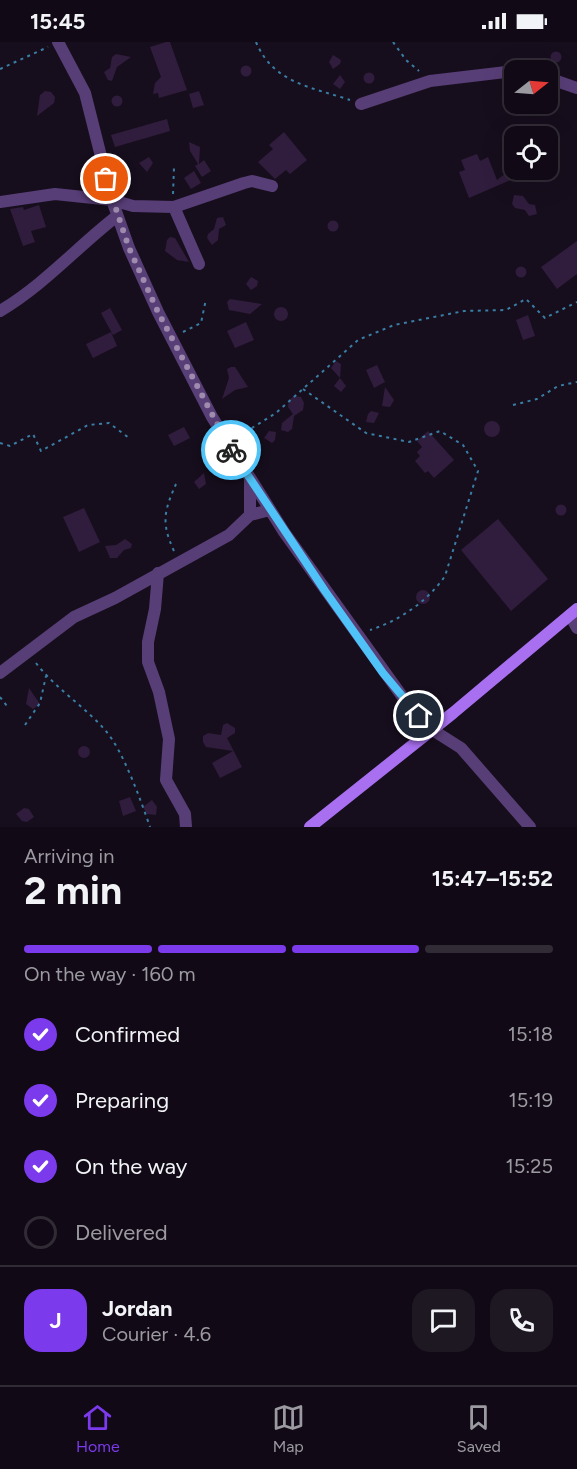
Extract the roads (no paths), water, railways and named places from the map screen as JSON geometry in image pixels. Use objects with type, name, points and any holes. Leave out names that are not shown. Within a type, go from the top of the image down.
[{"type":"street","points":[[58,42],[85,93],[118,219],[158,312],[227,443],[270,510],[407,703],[431,729],[461,748],[530,827]]},
{"type":"street","points":[[361,104],[430,81],[504,72]]},
{"type":"street","points":[[558,81],[577,88]]},
{"type":"street","points":[[0,202],[55,194],[112,200],[133,206],[174,207],[252,181],[272,186]]},
{"type":"street","points":[[0,311],[38,286],[89,238],[133,206]]},
{"type":"street","points":[[174,207],[200,264]]},
{"type":"street","points":[[250,480],[250,515]]},
{"type":"street","points":[[0,673],[74,617],[115,598],[229,535],[250,515],[270,510]]},
{"type":"street","points":[[158,573],[147,662],[159,693],[170,739],[166,780],[185,814],[186,827]]},
{"type":"street","points":[[310,827],[574,612],[577,628]]}]
